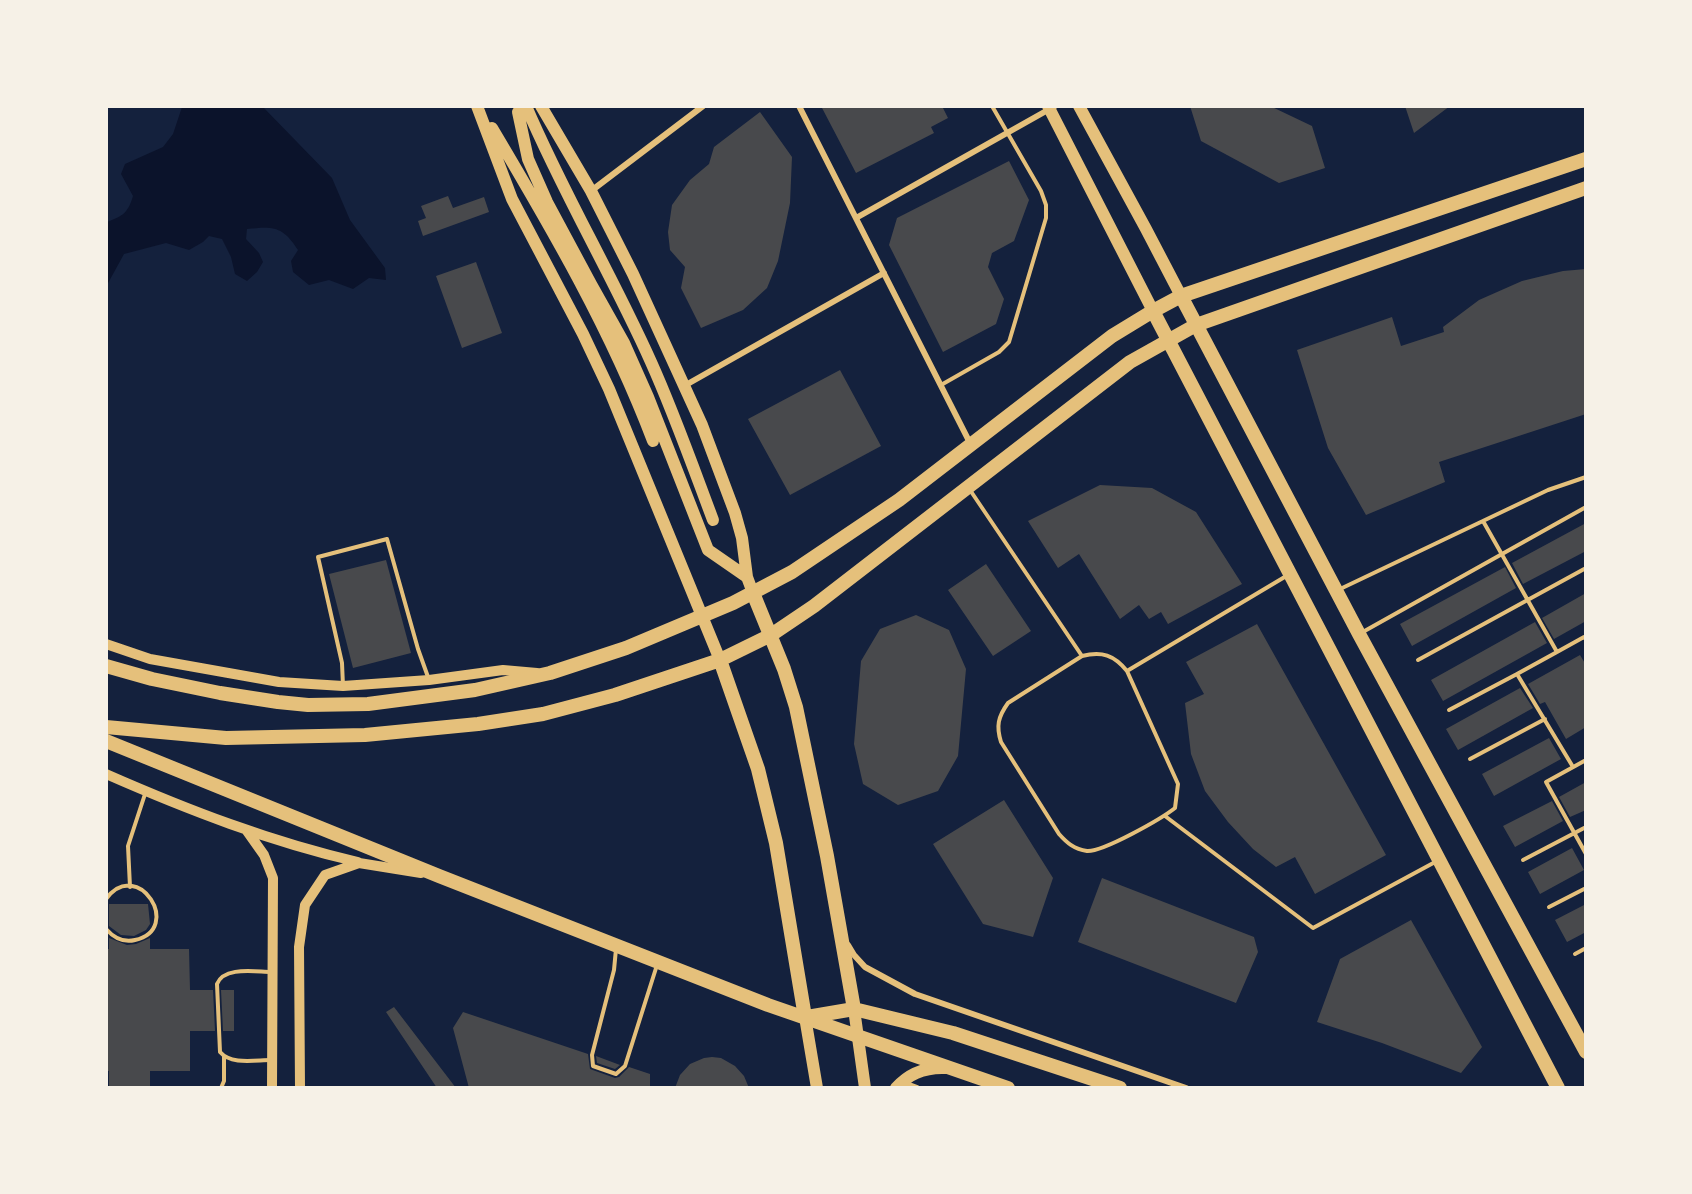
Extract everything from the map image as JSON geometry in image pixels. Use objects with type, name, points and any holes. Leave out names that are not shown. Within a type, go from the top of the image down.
[{"type":"main road","points":[[478,106],[541,212],[601,321],[625,371],[653,441]]},
{"type":"main road","points":[[478,106],[512,199],[583,334],[609,389],[720,660],[758,769],[776,843],[817,1087]]},
{"type":"main road","points":[[540,106],[591,191],[633,274],[702,425],[735,513],[742,538],[747,577],[771,635],[796,707],[840,925],[865,1088]]},
{"type":"main road","points":[[1079,106],[1359,634],[1586,1052]]},
{"type":"main road","points":[[520,108],[587,231],[651,363],[713,520]]},
{"type":"main road","points":[[520,108],[528,159],[547,202],[624,343],[648,397],[708,550],[747,577]]},
{"type":"main road","points":[[1051,108],[1153,311],[1558,1088]]},
{"type":"main road","points":[[106,666],[152,679],[220,693],[308,705],[368,704],[475,690],[550,673],[626,648],[702,617],[792,572],[899,500],[1112,336],[1153,311],[1181,297],[1586,159]]},
{"type":"main road","points":[[106,728],[226,738],[365,735],[427,730],[543,714],[615,694],[720,660],[771,635],[814,606],[1130,362],[1168,339],[1196,325],[1586,188]]},
{"type":"main road","points":[[106,741],[658,962],[805,1017],[1008,1088]]},
{"type":"main road","points":[[805,1017],[854,1009],[953,1033],[1120,1088]]},
{"type":"main road","points":[[898,1085],[916,1072],[952,1068]]},
{"type":"street","points":[[591,191],[703,106]]},
{"type":"street","points":[[799,106],[971,445]]},
{"type":"street","points":[[856,218],[1051,108]]},
{"type":"street","points":[[684,386],[884,273]]},
{"type":"street","points":[[106,644],[150,658],[279,682],[343,686],[429,680],[502,670],[550,673]]},
{"type":"street","points":[[106,774],[247,831],[318,853],[439,876]]},
{"type":"street","points":[[247,831],[264,855],[273,878],[272,1088]]},
{"type":"street","points":[[300,1088],[299,957],[305,905],[325,875],[362,863]]},
{"type":"street","points":[[840,925],[845,941],[864,967],[897,986],[1186,1088]]},
{"type":"street","points":[[898,1085],[917,1088]]},
{"type":"lane","points":[[940,385],[999,352],[1009,342],[1046,218],[1046,205],[1041,191],[992,106]]},
{"type":"lane","points":[[1336,591],[1548,490],[1586,477]]},
{"type":"lane","points":[[968,487],[1082,656]]},
{"type":"lane","points":[[1359,634],[1586,507]]},
{"type":"lane","points":[[1483,521],[1557,652]]},
{"type":"lane","points":[[343,686],[342,663],[318,556],[387,539],[429,680]]},
{"type":"lane","points":[[1418,660],[1586,568]]},
{"type":"lane","points":[[1127,671],[1291,574]]},
{"type":"lane","points":[[1449,710],[1585,637]]},
{"type":"lane","points":[[1094,653],[1107,654],[1127,671],[1178,784],[1175,808],[1165,816],[1102,848],[1089,851],[1077,849],[1067,844],[1059,834],[1001,742],[996,728],[1000,714],[1008,703],[1082,656],[1094,653]]},
{"type":"lane","points":[[1516,674],[1573,767]]},
{"type":"lane","points":[[1470,759],[1545,719]]},
{"type":"lane","points":[[1586,760],[1546,782],[1586,854]]},
{"type":"lane","points":[[130,887],[128,846],[146,791]]},
{"type":"lane","points":[[1165,816],[1313,928],[1440,860]]},
{"type":"lane","points":[[1523,860],[1586,827]]},
{"type":"lane","points":[[106,899],[118,889],[130,887],[144,890],[155,904],[156,921],[153,929],[147,935],[130,941],[121,940],[106,929]]},
{"type":"lane","points":[[1549,907],[1586,888]]},
{"type":"lane","points":[[616,945],[614,970],[592,1055],[593,1066],[616,1074],[625,1066],[658,962]]},
{"type":"lane","points":[[1575,954],[1586,948]]},
{"type":"lane","points":[[221,1088],[224,1081],[224,1056],[219,1046],[217,984],[219,978],[234,972],[272,972]]},
{"type":"lane","points":[[224,1056],[234,1060],[272,1060]]},
{"type":"water","points":[[182,107],[263,107],[332,178],[350,220],[385,268],[386,280],[369,278],[353,289],[329,280],[309,285],[293,272],[291,261],[298,250],[293,242],[277,229],[264,228],[247,229],[246,239],[259,253],[263,262],[257,272],[247,281],[235,274],[231,257],[222,239],[209,236],[189,250],[166,243],[124,254],[107,285],[107,222],[124,213],[133,196],[121,174],[125,164],[163,147],[173,134]]},
{"type":"building","points":[[821,106],[942,106],[948,118],[931,127],[934,133],[856,173]]},
{"type":"building","points":[[1190,106],[1270,106],[1312,126],[1325,168],[1279,183],[1201,141]]},
{"type":"building","points":[[1405,106],[1450,106],[1414,133]]},
{"type":"building","points":[[760,112],[792,157],[790,203],[778,261],[767,288],[743,310],[701,328],[681,288],[685,267],[670,250],[668,232],[672,205],[690,180],[709,164],[714,147]]},
{"type":"building","points":[[1009,161],[1029,200],[1014,241],[992,253],[988,267],[1004,299],[996,324],[943,352],[889,245],[897,218]]},
{"type":"building","points":[[448,196],[453,208],[484,197],[489,212],[423,236],[418,221],[426,218],[421,206]]},
{"type":"building","points":[[476,262],[502,333],[462,348],[436,276]]},
{"type":"building","points":[[1586,269],[1586,414],[1439,462],[1445,482],[1366,515],[1328,448],[1297,350],[1392,317],[1401,346],[1444,332],[1443,327],[1479,300],[1522,281],[1563,271]]},
{"type":"building","points":[[840,370],[881,446],[790,495],[748,419]]},
{"type":"building","points":[[1100,485],[1152,488],[1196,512],[1242,584],[1168,624],[1161,612],[1149,619],[1139,605],[1120,619],[1079,554],[1058,568],[1028,521]]},
{"type":"building","points":[[1586,523],[1586,551],[1523,584],[1512,563]]},
{"type":"building","points":[[386,560],[411,653],[353,668],[329,574]]},
{"type":"building","points":[[986,564],[1031,631],[993,656],[948,590]]},
{"type":"building","points":[[1505,567],[1516,588],[1412,646],[1400,624]]},
{"type":"building","points":[[1586,593],[1586,621],[1554,639],[1542,618]]},
{"type":"building","points":[[916,615],[949,630],[966,669],[958,756],[938,791],[898,805],[863,784],[854,744],[861,661],[880,629]]},
{"type":"building","points":[[1535,622],[1547,643],[1443,701],[1431,680]]},
{"type":"building","points":[[1257,624],[1386,855],[1315,894],[1295,857],[1276,867],[1253,849],[1228,822],[1205,791],[1191,754],[1185,703],[1204,694],[1186,662]]},
{"type":"building","points":[[1580,655],[1586,665],[1586,727],[1566,739],[1545,702],[1540,704],[1528,684]]},
{"type":"building","points":[[1520,688],[1533,708],[1458,750],[1446,729]]},
{"type":"building","points":[[1549,738],[1561,759],[1494,796],[1482,774]]},
{"type":"building","points":[[1586,782],[1586,810],[1570,817],[1559,797]]},
{"type":"building","points":[[1004,800],[1053,878],[1033,937],[983,924],[933,844]]},
{"type":"building","points":[[1552,801],[1563,821],[1515,847],[1503,826]]},
{"type":"building","points":[[1572,848],[1584,870],[1540,894],[1528,872]]},
{"type":"building","points":[[1102,878],[1254,937],[1258,952],[1236,1003],[1078,942]]},
{"type":"building","points":[[109,904],[148,904],[150,924],[146,930],[134,936],[121,935],[109,926]]},
{"type":"building","points":[[1586,904],[1586,932],[1567,942],[1555,920]]},
{"type":"building","points":[[1411,920],[1482,1047],[1461,1073],[1382,1043],[1317,1022],[1340,959]]},
{"type":"building","points":[[109,938],[127,945],[150,938],[150,949],[189,949],[190,990],[213,990],[215,1031],[190,1031],[190,1071],[150,1071],[150,1088],[109,1088],[109,1071],[106,1071],[106,949],[109,949]]},
{"type":"building","points":[[221,990],[234,990],[234,1031],[223,1031]]},
{"type":"building","points":[[394,1007],[456,1088],[437,1088],[386,1012]]},
{"type":"building","points":[[463,1012],[588,1054],[590,1069],[615,1078],[629,1067],[650,1074],[650,1088],[469,1088],[453,1028]]},
{"type":"building","points":[[596,1056],[620,1065],[615,1069],[597,1063]]},
{"type":"building","points":[[712,1057],[721,1058],[735,1066],[744,1076],[749,1088],[675,1088],[680,1075],[690,1064]]}]
